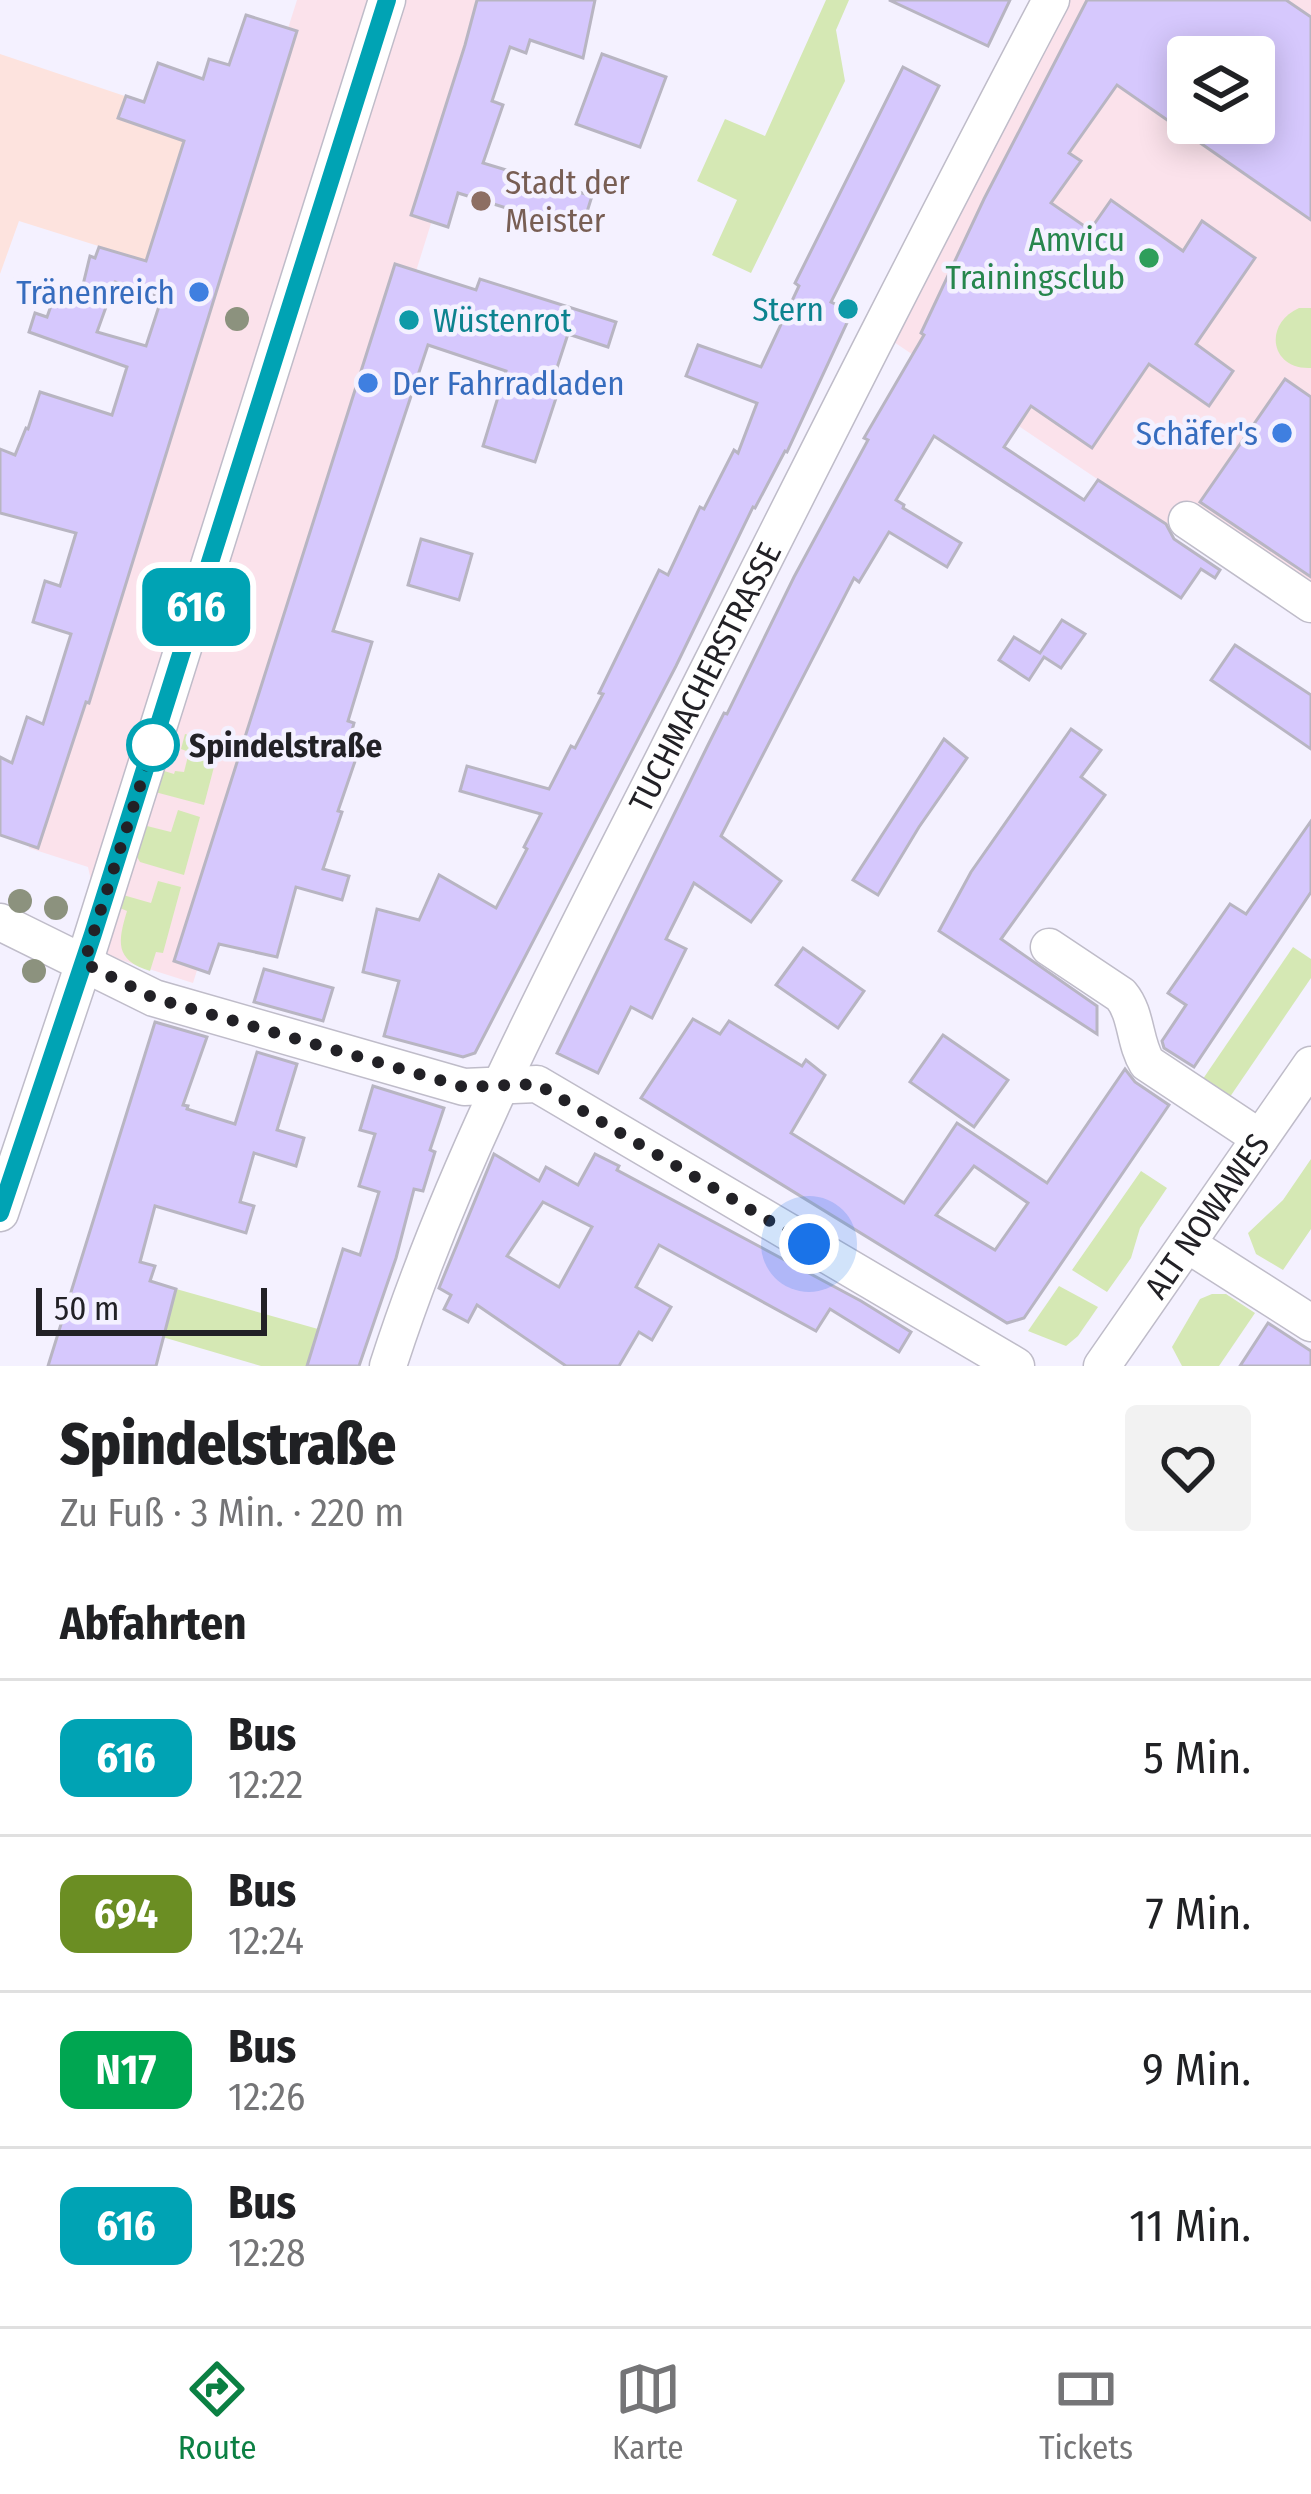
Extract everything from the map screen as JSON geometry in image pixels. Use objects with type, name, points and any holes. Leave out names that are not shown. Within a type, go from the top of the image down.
[{"type":"street","points":[[0,1213],[84,963],[387,0]]},
{"type":"street","name":"TUCHMACHERSTRASSE","points":[[388,1366],[406,1307],[499,1085],[1011,112],[1051,0]]},
{"type":"street","points":[[1187,520],[1311,604]]},
{"type":"street","points":[[0,922],[154,998],[464,1087],[537,1084],[1016,1366]]},
{"type":"street","points":[[1049,947],[1121,995],[1147,1063],[1260,1138]]},
{"type":"street","name":"ALT NOWAWES","points":[[1102,1366],[1311,1065]]},
{"type":"street","points":[[1187,1244],[1311,1323]]},
{"type":"shaded area","points":[[297,0],[501,0],[193,983],[108,956],[88,867],[29,848]]},
{"type":"shaded area","points":[[1069,0],[1311,0],[1311,623],[888,338]]},
{"type":"shaded area","points":[[0,54],[261,142],[219,284],[19,221],[0,274]]},
{"type":"green space","points":[[826,0],[849,0],[836,30],[845,81],[751,273],[712,255],[737,200],[697,181],[725,119],[765,136]]},
{"type":"green space","points":[[1299,308],[1311,308],[1311,368],[1287,362],[1276,345],[1280,324]]},
{"type":"green space","points":[[185,734],[220,744],[204,805],[155,792],[161,770],[184,772],[189,752],[181,749]]},
{"type":"green space","points":[[178,810],[200,817],[184,875],[140,862],[135,853],[143,825],[171,832]]},
{"type":"green space","points":[[158,881],[181,887],[163,953],[156,952],[150,971],[125,955],[121,940],[127,911],[120,908],[123,895],[151,903]]},
{"type":"green space","points":[[1293,947],[1311,959],[1311,978],[1221,1110],[1194,1092]]},
{"type":"green space","points":[[1311,1159],[1311,1229],[1283,1270],[1256,1254],[1248,1233],[1283,1200]]},
{"type":"green space","points":[[1141,1171],[1167,1188],[1140,1228],[1131,1258],[1107,1292],[1072,1270]]},
{"type":"green space","points":[[123,1274],[318,1329],[307,1366],[261,1366],[108,1321]]},
{"type":"green space","points":[[1059,1286],[1098,1307],[1066,1346],[1028,1331]]},
{"type":"green space","points":[[1226,1294],[1255,1313],[1219,1366],[1182,1366],[1172,1347],[1200,1299]]},
{"type":"building","points":[[477,0],[595,0],[583,58],[530,40],[526,53],[510,47],[492,101],[503,105],[483,163],[592,196],[581,231],[458,193],[448,227],[411,215]]},
{"type":"building","points":[[889,0],[1010,0],[988,46]]},
{"type":"building","points":[[1087,0],[1286,0],[1311,17],[1311,220],[1202,144],[1275,144],[1275,36],[1167,36],[1167,120],[1117,85],[1069,153],[1081,161],[1051,203],[1090,230],[1111,200],[1183,251],[1202,221],[1255,258],[1196,344],[1233,371],[1209,406],[1149,364],[1092,448],[1031,406],[1004,447],[1084,500],[1098,480],[1166,524],[1174,539],[1220,570],[1215,578],[1201,569],[1181,598],[934,436],[896,500],[961,543],[947,567],[889,532],[859,582],[854,578],[721,836],[781,881],[751,922],[694,883],[666,939],[686,949],[652,1018],[631,1007],[598,1073],[557,1053],[724,713]]},
{"type":"building","points":[[246,15],[297,31],[89,703],[38,848],[0,835],[0,757],[12,763],[27,717],[43,724],[71,634],[33,622],[45,581],[60,586],[76,533],[0,513],[0,449],[15,455],[40,392],[112,415],[127,367],[29,332],[35,313],[47,317],[58,286],[81,293],[90,256],[95,258],[99,247],[146,261],[184,141],[118,118],[126,96],[144,102],[158,63],[203,79],[209,59],[229,65]],"holes":[[[115,282],[162,297],[146,346],[97,332]]]},
{"type":"building","points":[[602,54],[666,77],[640,147],[576,124]]},
{"type":"building","points":[[903,67],[939,86],[831,302],[852,312],[787,452],[753,507],[475,1053],[463,1057],[384,1036],[399,981],[363,972],[377,909],[419,920],[439,875],[496,908],[541,814],[460,791],[467,766],[549,789],[571,746],[575,748],[659,570],[668,575],[700,507],[704,509],[734,450],[738,453],[757,403],[686,376],[698,345],[761,367],[799,286],[795,283]]},
{"type":"building","points":[[395,264],[476,290],[480,279],[616,322],[608,347],[568,334],[551,386],[559,389],[535,462],[483,446],[506,371],[428,345],[333,631],[372,642],[348,721],[354,723],[351,734],[363,738],[323,869],[349,876],[342,900],[296,887],[277,957],[219,944],[209,973],[174,961]]},
{"type":"building","points":[[1285,379],[1311,397],[1311,577],[1200,502]]},
{"type":"building","points":[[421,539],[472,554],[459,600],[408,585]]},
{"type":"building","points":[[1062,620],[1085,634],[1061,668],[1044,657],[1029,680],[999,660],[1014,637],[1040,653]]},
{"type":"building","points":[[1235,645],[1311,695],[1311,749],[1211,680]]},
{"type":"building","points":[[1071,729],[1101,750],[1081,777],[1105,795],[1001,939],[1097,1006],[1097,1034],[939,931],[971,872]]},
{"type":"building","points":[[944,739],[967,758],[878,895],[853,880]]},
{"type":"building","points":[[1311,821],[1311,892],[1194,1067],[1164,1048],[1162,1041],[1186,1005],[1168,993],[1230,904],[1246,914]]},
{"type":"building","points":[[803,948],[864,991],[838,1028],[776,985]]},
{"type":"building","points":[[264,969],[333,988],[323,1021],[254,1002]]},
{"type":"building","points":[[693,1019],[720,1034],[729,1021],[802,1066],[806,1060],[825,1075],[791,1133],[904,1203],[957,1123],[1047,1183],[1125,1069],[1135,1082],[1169,1105],[1024,1318],[1007,1323],[641,1098]],"holes":[[[974,1166],[1028,1203],[995,1250],[936,1215]]]},
{"type":"building","points":[[155,1022],[207,1037],[183,1105],[235,1124],[257,1052],[297,1064],[277,1130],[304,1138],[296,1166],[254,1153],[240,1202],[254,1206],[246,1233],[155,1206],[140,1262],[155,1266],[150,1281],[176,1289],[156,1366],[48,1366]]},
{"type":"building","points":[[943,1035],[1008,1080],[974,1127],[910,1082]]},
{"type":"building","points":[[373,1086],[444,1108],[430,1150],[435,1152],[423,1191],[414,1189],[359,1366],[307,1366],[343,1249],[360,1255],[379,1192],[359,1186],[375,1134],[360,1130]]},
{"type":"building","points":[[494,1154],[539,1181],[546,1167],[578,1185],[595,1154],[911,1332],[899,1352],[830,1309],[816,1331],[659,1245],[636,1287],[671,1307],[652,1340],[639,1332],[619,1366],[566,1366],[477,1305],[468,1322],[444,1309],[451,1295],[439,1288]],"holes":[[[543,1202],[592,1227],[559,1287],[507,1256]]]},
{"type":"building","points":[[1268,1323],[1311,1351],[1311,1366],[1240,1366]]},
{"type":"bus line","name":"616","points":[[0,1213],[93,934],[387,0]]},
{"type":"place","name":"Stadt der Meister","points":[[481,201]]},
{"type":"place","name":"Amvicu Trainingsclub","points":[[1149,258]]},
{"type":"place","name":"Tränenreich","points":[[199,292]]},
{"type":"place","name":"Stern","points":[[848,309]]},
{"type":"place","name":"Wüstenrot","points":[[409,320]]},
{"type":"place","name":"Der Fahrradladen","points":[[368,383]]},
{"type":"place","name":"Schäfer's","points":[[1282,433]]},
{"type":"place","name":"Spindelstraße","points":[[153,745]]},
{"type":"route","points":[[153,745],[84,963],[154,998],[464,1087],[537,1084],[809,1244]]}]
